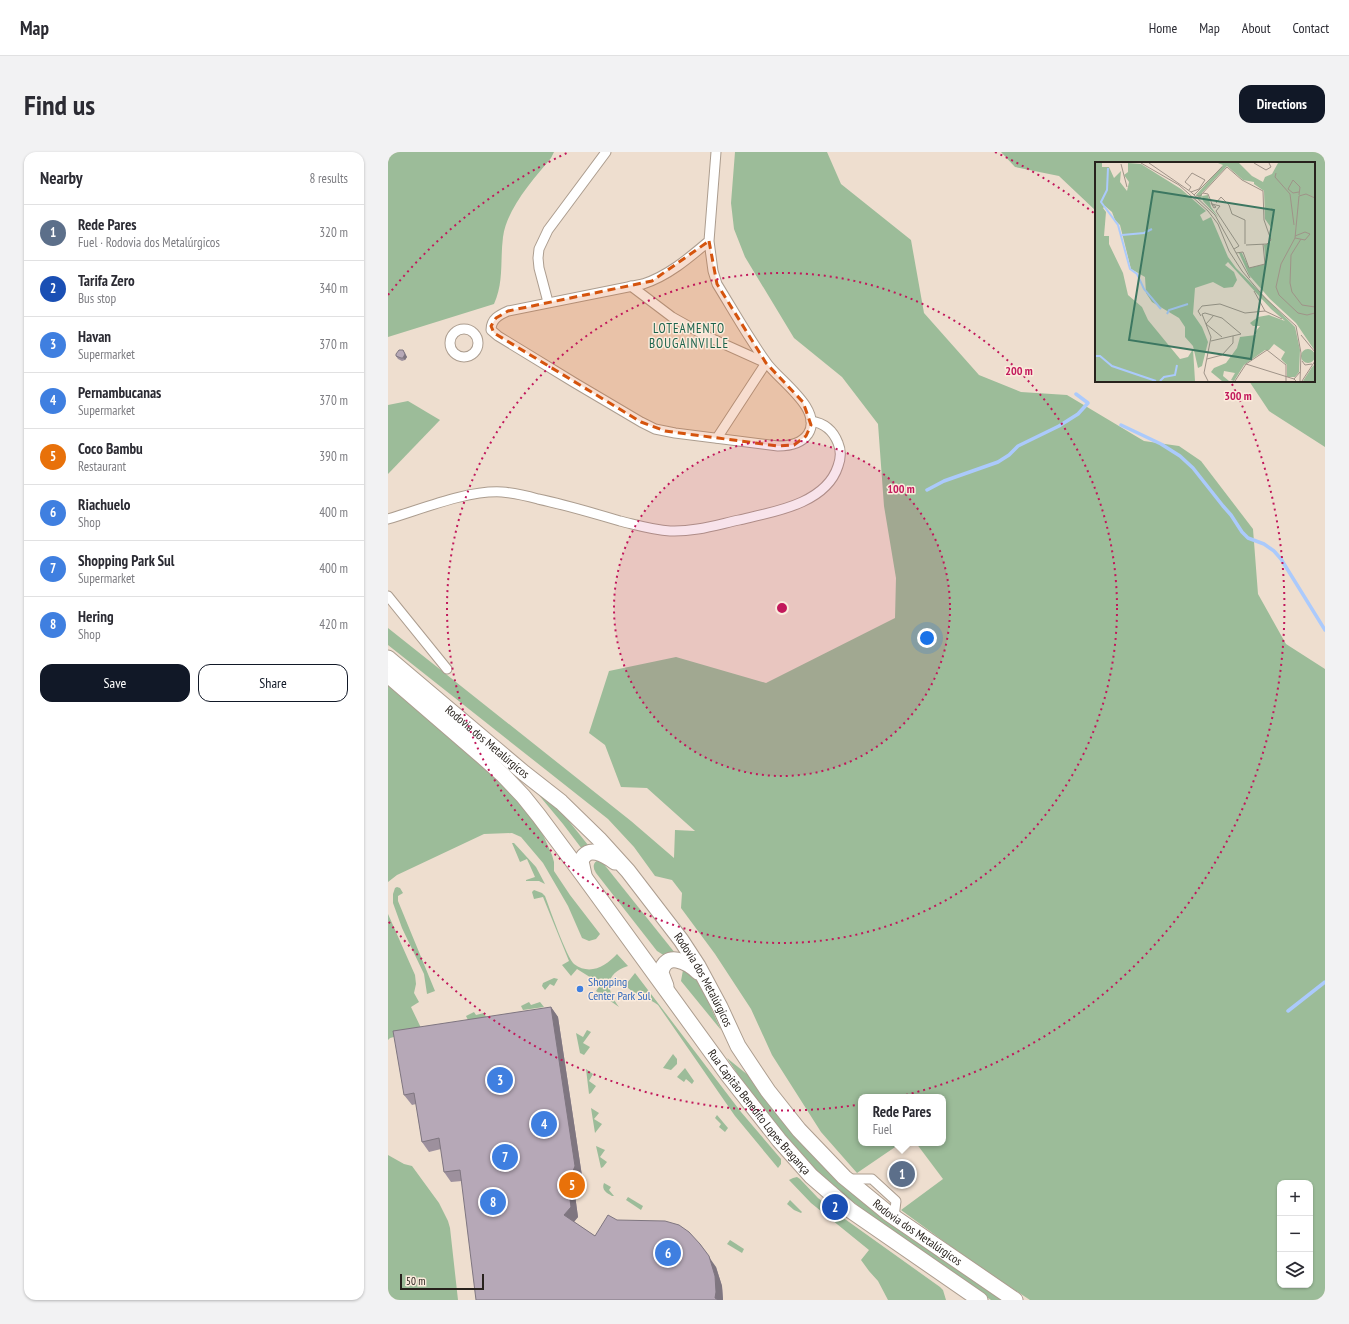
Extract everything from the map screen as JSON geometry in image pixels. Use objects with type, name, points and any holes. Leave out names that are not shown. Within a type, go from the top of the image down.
[{"type":"main road","name":"Rodovia dos Metalúrgicos","points":[[388,658],[524,773],[561,802],[599,839],[628,871],[681,940],[706,980],[738,1046],[768,1091],[799,1130],[845,1179],[894,1217],[1015,1300]]},
{"type":"main road","name":"Rodovia dos Metalúrgicos","points":[[388,675],[503,775],[539,816],[585,878]]},
{"type":"main road","points":[[585,878],[581,861],[582,857],[591,852],[603,854],[628,871]]},
{"type":"main road","name":"Rua Capitão Benedito Lopes Bragança","points":[[585,878],[728,1075],[779,1140],[811,1176],[850,1210],[980,1300]]},
{"type":"main road","points":[[669,992],[661,973],[664,965],[672,960],[689,964],[706,980]]},
{"type":"street","points":[[548,302],[539,268],[539,248],[548,230],[606,152]]},
{"type":"street","points":[[491,330],[498,336],[654,429],[786,446],[794,444],[806,436],[810,430],[811,421],[808,409],[766,363],[717,284],[712,271],[709,242],[716,152]]},
{"type":"street","points":[[491,330],[492,322],[501,314],[508,311],[648,282],[681,264],[709,242]]},
{"type":"street","points":[[631,286],[647,300],[672,317],[706,336],[766,363]]},
{"type":"street","points":[[477,338],[491,330]]},
{"type":"street","points":[[717,438],[766,363]]},
{"type":"street","points":[[388,519],[471,495],[488,492],[503,492],[548,501],[653,529],[685,531],[703,529],[790,507],[820,491],[830,482],[840,462],[838,443],[830,429],[824,424],[811,421]]},
{"type":"street","points":[[388,596],[447,669]]},
{"type":"highlighted area","points":[[709,241],[717,284],[766,363],[803,402],[811,425],[806,436],[794,445],[778,446],[665,431],[641,422],[575,383],[494,333],[491,326],[496,318],[508,311],[652,281]]},
{"type":"green space","points":[[388,152],[554,152],[515,205],[505,226],[499,287],[494,304],[388,337]]},
{"type":"green space","points":[[735,152],[827,152],[841,184],[911,240],[924,313],[979,375],[1021,392],[1067,395],[1144,441],[1179,446],[1201,461],[1253,529],[1258,594],[1286,644],[1325,669],[1325,1300],[1030,1300],[972,1262],[901,1210],[943,1179],[918,1146],[946,1146],[946,1094],[858,1094],[858,1146],[897,1146],[857,1173],[821,1132],[772,1055],[751,1009],[715,954],[681,908],[682,893],[672,880],[655,876],[634,847],[608,819],[388,645],[388,628],[631,821],[674,858],[675,830],[695,831],[647,788],[621,787],[605,745],[589,733],[609,671],[676,657],[766,683],[895,618],[896,578],[884,506],[878,424],[842,377],[794,338],[745,257],[734,229],[731,203]]},
{"type":"green space","points":[[1001,152],[1325,152],[1325,447],[1269,411],[1250,382],[1315,382],[1315,162],[1095,162],[1095,210],[1059,176],[1015,167]]},
{"type":"green space","points":[[408,401],[440,420],[388,474],[388,405]]},
{"type":"green space","points":[[388,681],[500,782],[528,813],[541,830],[552,855],[554,871],[570,895],[600,934],[596,939],[589,941],[582,938],[568,906],[543,863],[521,837],[512,833],[484,834],[397,875],[388,882]]},
{"type":"green space","points":[[539,793],[564,815],[588,845],[582,849],[538,794]]},
{"type":"green space","points":[[512,843],[514,843],[536,867],[545,884],[539,881],[526,881],[535,877],[527,859],[520,862]]},
{"type":"green space","points":[[599,860],[675,953],[665,956],[657,951],[596,873],[594,865],[595,862]]},
{"type":"green space","points":[[395,888],[400,888],[403,893],[398,896],[398,901],[435,991],[427,994],[424,974],[402,928],[393,903],[393,894]]},
{"type":"green space","points":[[534,890],[545,896],[563,943],[574,964],[580,968],[597,968],[603,966],[617,954],[628,966],[620,969],[611,978],[610,988],[619,1007],[596,991],[601,984],[577,969],[571,976],[562,965],[569,961],[543,897],[534,899],[532,892]]},
{"type":"green space","points":[[388,914],[415,975],[416,984],[414,993],[419,1002],[411,1007],[422,1030],[390,1038],[388,1040]]},
{"type":"green space","points":[[682,968],[689,970],[702,988],[721,1030],[681,981]]},
{"type":"green space","points":[[635,973],[741,1112],[781,1159],[781,1164],[778,1168],[735,1116],[658,1005],[628,988],[627,983]]},
{"type":"green space","points":[[554,978],[558,979],[554,986],[550,984],[545,990],[542,986],[543,983]]},
{"type":"green space","points":[[529,1002],[531,1005],[540,1002],[544,1007],[523,1010],[521,1006]]},
{"type":"green space","points":[[474,1012],[476,1015],[484,1013],[486,1017],[468,1020],[466,1016]]},
{"type":"green space","points":[[587,1030],[591,1032],[583,1043],[590,1047],[584,1055],[580,1053],[576,1033],[583,1037]]},
{"type":"green space","points":[[673,1054],[677,1059],[677,1064],[671,1070],[663,1068]]},
{"type":"green space","points":[[727,1058],[754,1080],[798,1135],[1007,1300],[991,1300],[894,1233],[829,1184],[798,1152],[748,1090]]},
{"type":"green space","points":[[685,1068],[694,1081],[692,1084],[686,1079],[684,1082],[677,1077]]},
{"type":"green space","points":[[586,1069],[593,1074],[589,1081],[596,1086],[589,1094]]},
{"type":"green space","points":[[591,1108],[599,1113],[594,1119],[602,1124],[595,1133]]},
{"type":"green space","points":[[717,1115],[728,1128],[725,1132],[719,1127],[721,1124],[715,1118]]},
{"type":"green space","points":[[596,1146],[605,1150],[600,1157],[607,1162],[601,1168]]},
{"type":"green space","points":[[388,1155],[404,1164],[412,1166],[439,1203],[448,1221],[458,1300],[388,1300]]},
{"type":"green space","points":[[797,1177],[800,1179],[818,1198],[842,1217],[940,1287],[943,1290],[946,1300],[888,1300],[878,1281],[861,1260],[869,1250],[811,1203],[789,1180]]},
{"type":"green space","points":[[604,1183],[611,1187],[609,1190],[614,1196],[605,1191],[603,1188]]},
{"type":"green space","points":[[628,1197],[643,1206],[641,1210],[626,1200]]},
{"type":"green space","points":[[790,1200],[802,1212],[801,1213],[794,1210],[787,1204]]},
{"type":"green space","points":[[730,1240],[744,1249],[742,1253],[727,1244]]},
{"type":"building","points":[[399,350],[403,350],[405,354],[403,358],[396,356]]},
{"type":"building","points":[[551,1007],[575,1166],[568,1184],[571,1207],[564,1215],[595,1236],[608,1215],[617,1220],[665,1221],[679,1225],[689,1232],[709,1256],[715,1276],[715,1298],[718,1300],[476,1300],[460,1170],[444,1172],[439,1138],[422,1142],[414,1093],[404,1095],[393,1031]]},
{"type":"waterway","points":[[927,490],[944,481],[998,462],[1009,455],[1018,446],[1059,426],[1078,414],[1088,403],[1076,394]]},
{"type":"waterway","points":[[1121,425],[1161,444],[1180,456],[1193,468],[1231,515],[1242,532],[1248,538],[1264,544],[1274,551],[1281,559],[1325,630]]},
{"type":"waterway","points":[[1288,1011],[1325,982]]},
{"type":"place","name":"Shopping Center Park Sul","points":[[580,989]]},
{"type":"place","name":"Havan","points":[[500,1080]]},
{"type":"place","name":"Pernambucanas","points":[[544,1124]]},
{"type":"place","name":"Shopping Park Sul","points":[[505,1157]]},
{"type":"place","name":"Rede Pares","points":[[902,1174]]},
{"type":"place","name":"Coco Bambu","points":[[572,1185]]},
{"type":"place","name":"Hering","points":[[493,1202]]},
{"type":"place","name":"Tarifa Zero","points":[[835,1207]]},
{"type":"place","name":"Riachuelo","points":[[668,1253]]},
{"type":"district","name":"LOTEAMENTO BOUGAINVILLE","points":[[689,336]]}]
